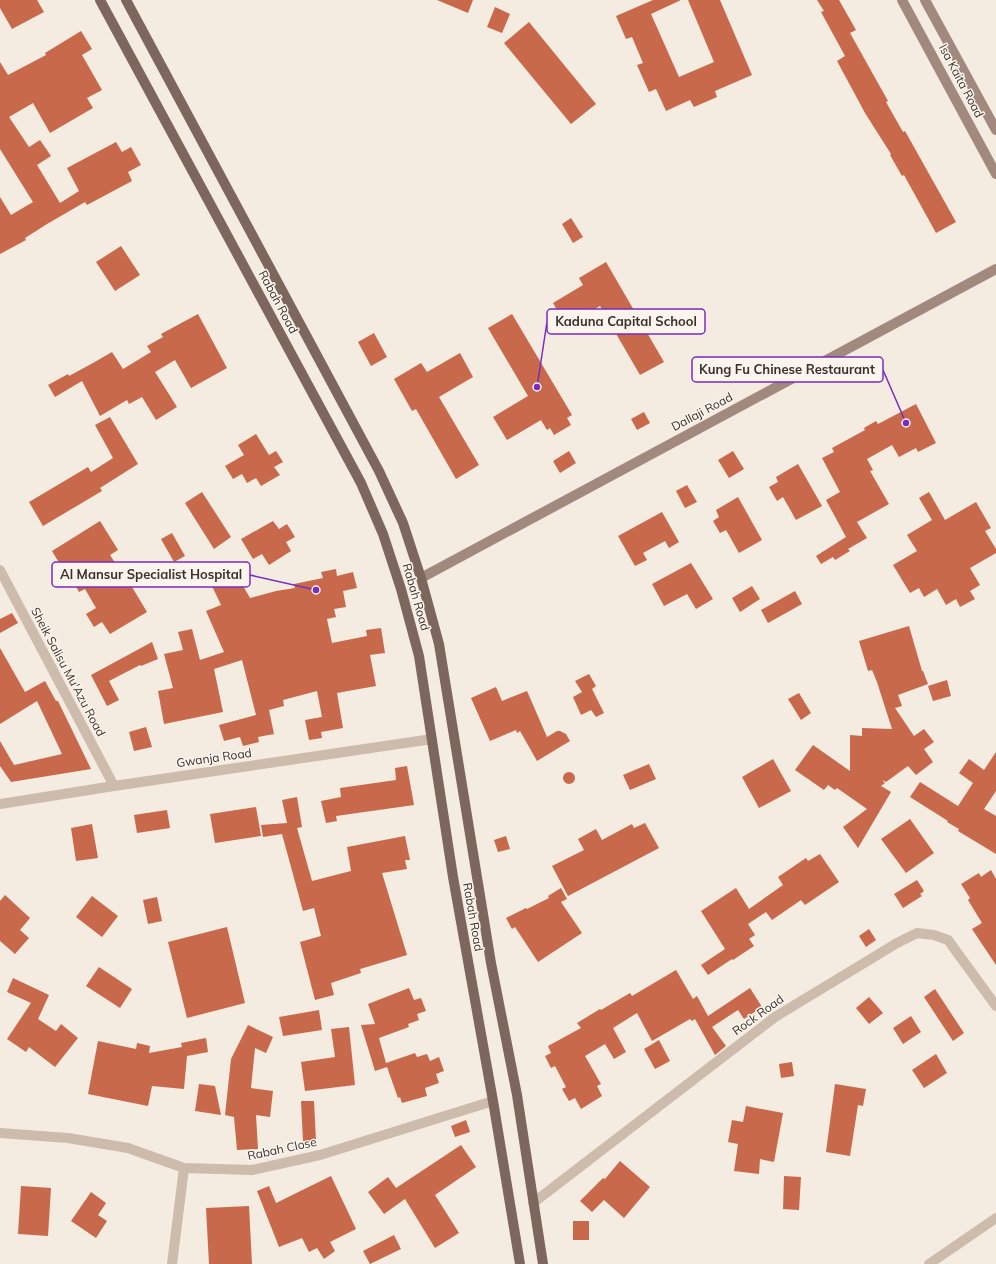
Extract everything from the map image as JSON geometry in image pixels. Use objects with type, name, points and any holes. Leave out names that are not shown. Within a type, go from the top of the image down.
[{"type":"main road","name":"Rabah Road","points":[[100,0],[361,483],[383,534],[402,589],[419,656],[453,877],[493,1101],[520,1264]]},
{"type":"main road","name":"Rabah Road","points":[[126,0],[379,471],[403,523],[421,578],[439,644],[492,963],[517,1095],[543,1264]]},
{"type":"street","name":"Isa Kaita Road","points":[[902,0],[996,174]]},
{"type":"street","name":"Isa Kaita Road","points":[[925,0],[996,130]]},
{"type":"street","name":"Dallaji Road","points":[[421,578],[996,269]]},
{"type":"street","name":"Sheik Salisu Mu'Azu Road","points":[[0,570],[114,786]]},
{"type":"street","name":"Gwanja Road","points":[[0,804],[432,739]]},
{"type":"street","name":"Rock Road","points":[[533,1203],[775,1017],[897,943],[917,933],[934,934],[948,940],[996,1006]]},
{"type":"street","name":"Rabah Close","points":[[0,1133],[68,1138],[128,1148],[184,1168],[252,1170],[320,1155],[493,1101]]},
{"type":"street","points":[[172,1264],[184,1168]]},
{"type":"street","points":[[929,1264],[996,1218]]},
{"type":"building","points":[[0,0],[37,0],[44,12],[12,29],[0,8]]},
{"type":"building","points":[[437,0],[473,0],[468,13]]},
{"type":"building","points":[[653,0],[681,0],[651,14],[679,77],[714,62],[688,0],[720,0],[752,75],[715,91],[717,97],[694,107],[690,100],[666,111],[656,89],[649,92],[637,65],[643,63],[632,37],[626,39],[616,16]]},
{"type":"building","points":[[817,0],[839,0],[856,30],[850,33],[888,101],[886,102],[903,132],[905,131],[956,222],[936,233],[904,175],[902,176],[890,155],[891,154],[865,113],[837,61],[845,56],[821,12],[824,11]]},
{"type":"building","points":[[495,7],[510,14],[502,33],[487,27]]},
{"type":"building","points":[[529,22],[596,104],[571,124],[504,43]]},
{"type":"building","points":[[81,31],[92,49],[82,55],[102,90],[87,98],[93,108],[50,133],[33,103],[9,117],[29,147],[40,140],[51,156],[37,165],[60,203],[79,191],[67,168],[116,142],[122,152],[131,147],[141,165],[128,172],[132,181],[87,205],[85,202],[25,238],[26,240],[0,254],[0,197],[11,215],[33,202],[0,149],[0,62],[8,75],[46,55],[45,53]]},
{"type":"building","points":[[571,218],[583,237],[573,243],[562,224]]},
{"type":"building","points":[[121,246],[140,275],[115,291],[96,262]]},
{"type":"building","points":[[606,262],[664,362],[640,375],[600,306],[566,326],[553,303],[583,285],[579,278]]},
{"type":"building","points":[[198,314],[227,368],[191,388],[175,360],[155,372],[177,407],[156,420],[142,397],[129,404],[127,400],[100,416],[82,381],[55,397],[48,385],[68,374],[69,376],[112,352],[123,369],[151,352],[147,346],[163,337],[161,334]]},
{"type":"building","points":[[512,314],[572,415],[567,418],[571,425],[554,435],[550,428],[547,430],[541,420],[507,440],[493,417],[528,396],[488,328]]},
{"type":"building","points":[[374,333],[387,357],[371,366],[358,342]]},
{"type":"building","points":[[460,353],[473,377],[439,397],[479,465],[456,479],[416,409],[412,411],[394,379],[421,363],[427,372]]},
{"type":"building","points":[[916,404],[936,443],[918,452],[916,448],[899,457],[892,445],[867,459],[873,470],[870,471],[889,504],[857,522],[867,538],[848,549],[850,551],[835,560],[833,557],[821,564],[816,556],[846,537],[826,500],[840,492],[822,458],[834,452],[832,448],[865,430],[864,428],[876,421],[878,424]]},
{"type":"building","points":[[644,412],[650,423],[637,430],[631,419]]},
{"type":"building","points":[[110,417],[138,464],[100,488],[102,491],[43,526],[29,502],[88,467],[91,472],[113,458],[95,425]]},
{"type":"building","points":[[256,434],[269,455],[276,451],[283,462],[274,467],[280,475],[261,486],[256,478],[247,483],[242,474],[233,479],[225,466],[244,455],[238,445]]},
{"type":"building","points":[[569,451],[576,463],[560,473],[553,461]]},
{"type":"building","points":[[733,451],[744,469],[729,478],[718,460]]},
{"type":"building","points":[[798,464],[822,506],[796,520],[783,497],[777,501],[769,487],[778,482],[776,477]]},
{"type":"building","points":[[687,485],[697,502],[685,508],[676,491]]},
{"type":"building","points":[[202,492],[231,537],[214,549],[185,503]]},
{"type":"building","points":[[929,492],[945,520],[976,502],[991,528],[985,531],[996,549],[996,553],[970,568],[980,585],[970,591],[975,599],[960,607],[956,599],[946,605],[937,589],[924,597],[919,588],[910,593],[893,565],[917,551],[907,535],[932,520],[919,498]]},
{"type":"building","points":[[738,497],[762,540],[739,553],[726,530],[720,533],[713,521],[719,517],[716,510]]},
{"type":"building","points":[[662,512],[679,542],[669,548],[665,541],[643,553],[647,560],[635,566],[618,536]]},
{"type":"building","points":[[100,521],[118,550],[110,555],[125,578],[126,577],[147,612],[110,634],[102,622],[94,627],[86,614],[96,608],[85,589],[79,592],[64,565],[61,566],[52,551]]},
{"type":"building","points":[[273,521],[279,529],[287,524],[295,537],[286,542],[291,551],[269,565],[262,554],[253,559],[241,539]]},
{"type":"building","points":[[172,533],[185,556],[174,562],[161,539]]},
{"type":"building","points":[[691,563],[713,599],[696,609],[687,594],[664,606],[652,584]]},
{"type":"building","points":[[336,569],[337,576],[353,572],[357,588],[343,591],[346,607],[334,609],[336,617],[327,619],[332,643],[367,636],[366,630],[381,628],[385,653],[370,655],[376,686],[337,693],[343,728],[321,732],[322,738],[309,740],[305,720],[322,717],[317,691],[283,700],[284,706],[269,710],[274,734],[258,737],[259,742],[243,746],[240,737],[224,741],[219,725],[256,715],[242,660],[214,669],[223,712],[164,724],[158,691],[173,688],[164,654],[183,650],[178,632],[192,629],[200,660],[224,652],[206,611],[221,605],[212,586],[235,572],[250,598],[295,588],[294,584],[323,578],[321,572]]},
{"type":"building","points":[[752,586],[760,599],[740,612],[732,598]]},
{"type":"building","points":[[795,591],[802,604],[768,623],[761,610]]},
{"type":"building","points":[[12,613],[18,623],[0,633],[0,619]]},
{"type":"building","points":[[909,626],[922,671],[928,684],[898,695],[902,706],[895,708],[914,736],[924,729],[934,742],[924,749],[933,762],[916,775],[908,766],[886,782],[882,780],[885,783],[881,786],[891,792],[858,848],[843,827],[867,809],[837,788],[835,790],[828,785],[824,790],[795,770],[813,745],[850,771],[850,735],[862,736],[862,728],[892,729],[877,682],[872,670],[868,671],[859,641]]},
{"type":"building","points":[[152,642],[158,659],[141,666],[140,665],[109,681],[119,700],[107,706],[91,675]]},
{"type":"building","points":[[0,648],[25,692],[45,681],[56,701],[58,701],[91,769],[11,782],[0,766],[0,741],[14,765],[62,754],[37,701],[0,724]]},
{"type":"building","points":[[589,674],[596,686],[592,689],[604,713],[596,717],[591,710],[581,715],[573,697],[582,692],[575,681]]},
{"type":"building","points":[[947,680],[951,696],[933,701],[928,686]]},
{"type":"building","points":[[496,687],[502,701],[527,691],[547,737],[557,731],[560,731],[566,734],[570,741],[537,761],[520,731],[517,733],[516,730],[490,741],[471,698]]},
{"type":"building","points":[[799,693],[811,713],[801,720],[788,699]]},
{"type":"building","points":[[146,727],[152,747],[134,751],[129,732]]},
{"type":"building","points":[[996,752],[996,791],[984,809],[996,816],[996,854],[958,831],[959,829],[947,822],[948,821],[910,797],[920,782],[958,806],[973,783],[959,773],[969,759],[984,770]]},
{"type":"building","points":[[773,759],[791,791],[759,808],[742,777]]},
{"type":"building","points":[[649,764],[656,779],[630,790],[623,775]]},
{"type":"building","points":[[407,766],[414,805],[336,816],[337,821],[326,823],[321,801],[341,797],[340,788],[396,780],[395,768]]},
{"type":"building","points":[[567,772],[571,772],[575,778],[571,784],[567,784],[563,780],[563,776]]},
{"type":"building","points":[[297,797],[302,827],[297,828],[312,881],[351,871],[347,847],[405,836],[410,860],[405,860],[407,869],[382,873],[407,955],[360,969],[361,973],[331,983],[334,995],[315,1000],[300,942],[321,936],[314,908],[303,911],[282,834],[263,837],[261,825],[287,823],[282,800]]},
{"type":"building","points":[[256,807],[261,836],[215,843],[210,814]]},
{"type":"building","points":[[167,810],[170,828],[137,833],[134,815]]},
{"type":"building","points":[[910,819],[934,853],[906,873],[881,839]]},
{"type":"building","points":[[645,823],[659,848],[568,896],[552,866],[584,850],[578,839],[596,829],[602,840],[632,824],[634,828]]},
{"type":"building","points":[[92,824],[98,858],[76,861],[71,828]]},
{"type":"building","points":[[506,836],[510,849],[498,852],[494,840]]},
{"type":"building","points":[[820,854],[839,882],[805,905],[801,900],[772,920],[766,912],[748,924],[755,935],[749,939],[754,946],[708,975],[701,965],[725,949],[701,911],[736,888],[749,909],[783,885],[778,877],[806,858],[808,861]]},
{"type":"building","points":[[991,870],[996,879],[996,965],[972,929],[982,923],[968,900],[970,898],[961,884],[979,873],[981,877]]},
{"type":"building","points":[[917,880],[924,891],[920,894],[922,896],[903,908],[894,894]]},
{"type":"building","points":[[561,888],[567,899],[561,902],[582,933],[538,962],[515,927],[512,929],[506,918],[549,898],[548,896]]},
{"type":"building","points":[[5,895],[30,918],[20,930],[29,938],[15,954],[0,941],[0,901]]},
{"type":"building","points":[[92,896],[118,916],[102,937],[76,917]]},
{"type":"building","points":[[157,897],[162,921],[148,924],[143,900]]},
{"type":"building","points":[[227,927],[245,1003],[187,1018],[168,942]]},
{"type":"building","points":[[869,929],[876,940],[866,947],[859,936]]},
{"type":"building","points":[[99,967],[132,989],[120,1008],[86,986]]},
{"type":"building","points":[[676,970],[693,999],[697,996],[708,1016],[750,988],[762,1007],[744,1019],[738,1010],[712,1027],[726,1046],[715,1055],[695,1019],[692,1021],[690,1019],[652,1041],[637,1013],[613,1028],[626,1052],[614,1059],[605,1044],[585,1056],[601,1084],[597,1086],[602,1096],[581,1109],[575,1098],[569,1101],[562,1089],[566,1087],[555,1066],[551,1068],[545,1056],[551,1053],[548,1046],[581,1028],[577,1023],[600,1009],[601,1010],[630,993],[632,996]]},
{"type":"building","points":[[13,978],[49,995],[38,1019],[56,1031],[61,1024],[78,1038],[55,1067],[29,1047],[26,1052],[7,1039],[31,1003],[7,992]]},
{"type":"building","points":[[409,988],[414,1000],[421,998],[426,1011],[417,1014],[419,1020],[408,1024],[409,1027],[379,1038],[386,1063],[415,1053],[417,1057],[427,1054],[430,1061],[439,1057],[444,1071],[436,1074],[439,1083],[425,1088],[427,1096],[402,1103],[400,1097],[398,1098],[387,1067],[375,1071],[361,1025],[375,1024],[368,1004]]},
{"type":"building","points":[[935,989],[964,1033],[953,1041],[924,997]]},
{"type":"building","points":[[869,997],[883,1013],[869,1024],[856,1008]]},
{"type":"building","points":[[319,1010],[322,1030],[283,1036],[279,1017]]},
{"type":"building","points":[[911,1016],[921,1032],[903,1044],[893,1028]]},
{"type":"building","points":[[248,1025],[273,1037],[266,1053],[255,1048],[251,1088],[273,1091],[270,1117],[256,1115],[258,1149],[237,1150],[234,1117],[225,1115],[231,1059]]},
{"type":"building","points":[[349,1027],[355,1085],[305,1091],[301,1062],[335,1057],[331,1029]]},
{"type":"building","points":[[206,1038],[208,1052],[187,1056],[184,1089],[152,1086],[148,1106],[88,1094],[98,1041],[136,1049],[137,1043],[150,1046],[149,1053],[182,1047],[181,1043]]},
{"type":"building","points":[[659,1040],[670,1061],[655,1069],[644,1049]]},
{"type":"building","points":[[936,1054],[947,1073],[924,1088],[912,1070]]},
{"type":"building","points":[[792,1062],[794,1076],[781,1078],[779,1064]]},
{"type":"building","points":[[199,1084],[215,1086],[221,1115],[195,1111]]},
{"type":"building","points":[[835,1084],[866,1089],[863,1106],[858,1105],[850,1156],[826,1152]]},
{"type":"building","points":[[301,1101],[314,1101],[316,1141],[303,1141]]},
{"type":"building","points":[[746,1106],[783,1113],[774,1162],[760,1159],[759,1174],[734,1171],[738,1144],[728,1142],[732,1120],[743,1122]]},
{"type":"building","points":[[466,1120],[470,1132],[455,1137],[451,1126]]},
{"type":"building","points":[[461,1145],[476,1167],[435,1195],[459,1233],[435,1248],[405,1199],[384,1214],[368,1192],[388,1177],[396,1188]]},
{"type":"building","points":[[620,1161],[650,1187],[624,1218],[604,1200],[592,1212],[580,1201],[603,1178],[605,1179]]},
{"type":"building","points":[[331,1176],[356,1229],[330,1242],[335,1251],[324,1259],[317,1248],[309,1252],[302,1238],[279,1247],[257,1191],[269,1186],[276,1203]]},
{"type":"building","points":[[784,1176],[801,1177],[799,1210],[783,1209]]},
{"type":"building","points":[[21,1186],[51,1188],[48,1236],[18,1234]]},
{"type":"building","points":[[91,1192],[106,1203],[98,1215],[107,1221],[96,1238],[71,1221]]},
{"type":"building","points":[[249,1206],[252,1264],[209,1264],[206,1208]]},
{"type":"building","points":[[573,1221],[589,1221],[589,1240],[573,1240]]},
{"type":"building","points":[[394,1235],[401,1249],[370,1264],[363,1251]]},
{"type":"place","name":"Kaduna Capital School","points":[[537,387]]},
{"type":"place","name":"Kung Fu Chinese Restaurant","points":[[906,423]]},
{"type":"place","name":"Al Mansur Specialist Hospital","points":[[316,590]]}]
